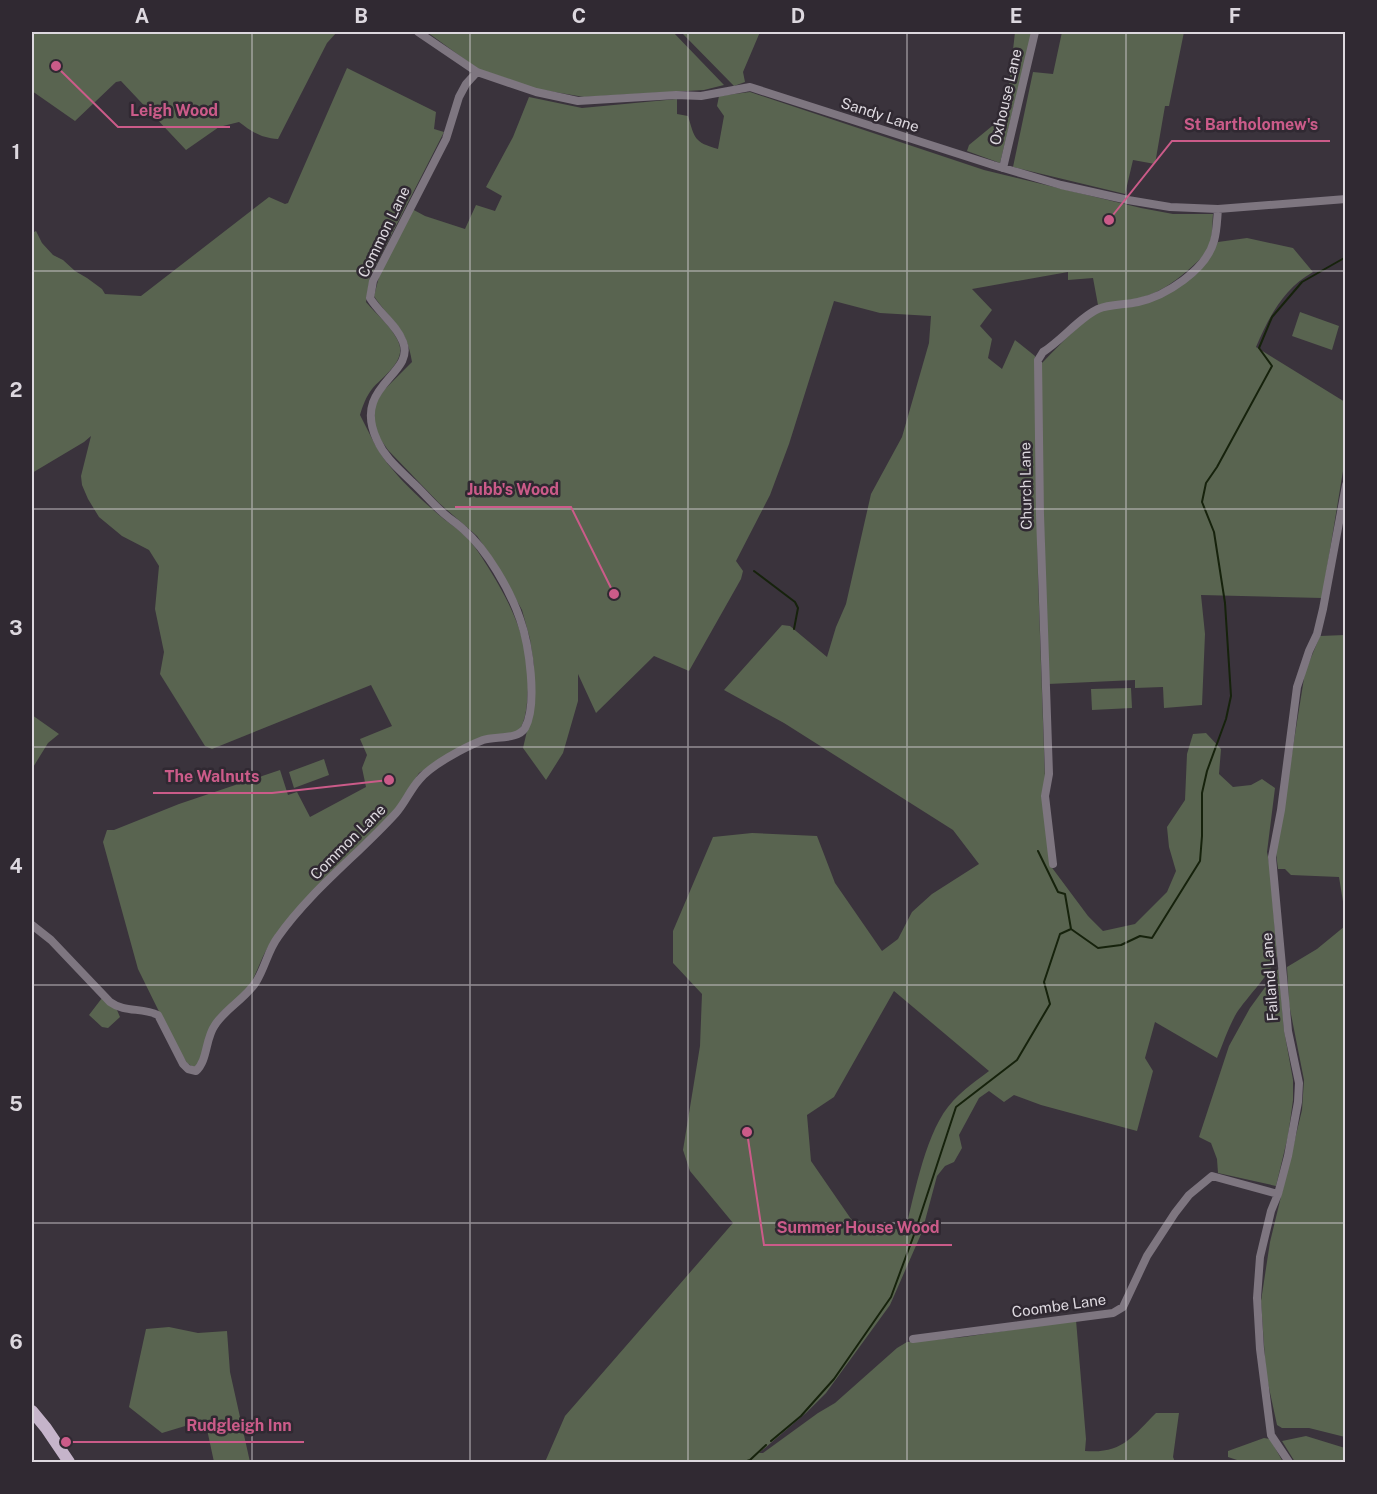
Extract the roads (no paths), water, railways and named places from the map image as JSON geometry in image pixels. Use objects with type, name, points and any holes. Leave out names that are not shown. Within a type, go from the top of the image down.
[{"type":"main road","points":[[32,1411],[69,1462]]},
{"type":"street","name":"Sandy Lane","points":[[418,32],[477,72],[536,92],[579,101],[675,95],[701,96],[750,87],[1003,168],[1061,185],[1128,200],[1170,207],[1218,209],[1346,199]]},
{"type":"street","name":"Oxhouse Lane","points":[[1003,168],[1035,32]]},
{"type":"street","name":"Common Lane","points":[[32,925],[51,940],[118,1008],[158,1015],[183,1064],[188,1069],[196,1071],[203,1063],[213,1027],[258,979],[271,947],[283,930],[305,903],[399,810],[420,778],[432,768],[483,740],[520,734],[525,729],[530,704],[529,654],[526,636],[513,600],[482,551],[466,531],[441,511],[384,453],[371,427],[370,414],[374,398],[399,367],[405,351],[399,334],[370,298],[373,280],[446,139],[459,97],[466,84],[477,72]]},
{"type":"street","name":"Church Lane","points":[[1053,864],[1045,796],[1049,774],[1040,504],[1038,360],[1043,352],[1098,309],[1158,297],[1177,285],[1210,252],[1215,240],[1218,209]]},
{"type":"street","name":"Failand Lane","points":[[1289,1462],[1271,1435],[1260,1350],[1257,1298],[1260,1257],[1271,1211],[1278,1194],[1294,1124],[1299,1083],[1288,1031],[1272,857],[1281,810],[1297,687],[1317,634],[1346,485]]},
{"type":"street","name":"Coombe Lane","points":[[913,1339],[1113,1313],[1123,1307],[1148,1256],[1175,1213],[1189,1195],[1212,1176],[1278,1194]]},
{"type":"waterway","points":[[771,1441],[801,1416],[834,1379],[891,1297],[956,1107],[1017,1060],[1050,1004],[1044,982],[1060,934],[1071,929],[1098,948],[1121,945],[1140,936],[1152,938],[1200,861],[1202,793],[1231,696],[1225,603],[1214,532],[1202,502],[1206,483],[1272,366],[1259,348],[1272,317],[1302,282],[1346,257]]},
{"type":"waterway","points":[[754,571],[795,602],[798,608],[794,629]]},
{"type":"waterway","points":[[1038,851],[1058,892],[1065,894],[1071,929]]},
{"type":"waterway","points":[[744,1462],[750,1460],[766,1445]]},
{"type":"place","name":"Leigh Wood","points":[[56,66]]},
{"type":"place","name":"St Bartholomew's","points":[[1109,220]]},
{"type":"place","name":"Jubb's Wood","points":[[614,594]]},
{"type":"place","name":"The Walnuts","points":[[389,780]]},
{"type":"place","name":"Summer House Wood","points":[[747,1132]]},
{"type":"place","name":"Rudgleigh Inn","points":[[66,1442]]}]
